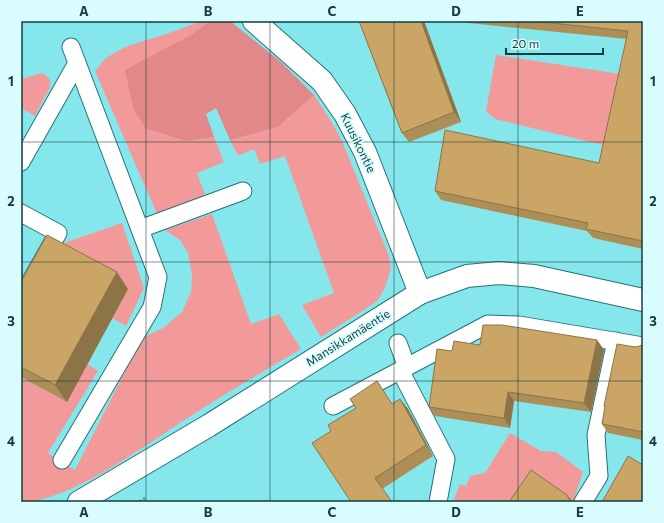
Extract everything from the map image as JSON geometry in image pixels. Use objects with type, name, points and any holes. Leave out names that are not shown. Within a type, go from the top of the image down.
[{"type":"street","name":"Kuusikontie","points":[[254,21],[322,81],[345,114],[365,152],[420,293]]},
{"type":"street","name":"Mansikkamäentie","points":[[79,502],[208,426],[420,293],[467,276],[499,273],[534,276],[643,300]]},
{"type":"lane","points":[[62,460],[152,307],[158,277],[71,47]]},
{"type":"lane","points":[[21,162],[77,63]]},
{"type":"lane","points":[[140,229],[243,191]]},
{"type":"lane","points":[[21,213],[58,233],[21,298]]},
{"type":"lane","points":[[333,406],[488,324],[519,325],[643,346]]},
{"type":"lane","points":[[583,502],[599,476],[596,435],[616,341]]},
{"type":"lane","points":[[398,343],[405,362],[403,376],[446,459],[438,502]]},
{"type":"shaded area","points":[[201,21],[210,21],[189,36],[186,141],[214,137],[224,162],[197,173],[205,195],[157,214],[95,71],[106,58],[125,47]]},
{"type":"shaded area","points":[[210,21],[230,21],[281,62],[314,95],[278,127],[230,140],[216,108],[206,114],[214,137],[186,141],[145,128],[133,108],[125,70],[189,36]]},
{"type":"shaded area","points":[[496,55],[627,75],[611,147],[495,119],[486,111]]},
{"type":"shaded area","points":[[42,73],[50,79],[50,87],[35,116],[21,108],[21,79]]},
{"type":"shaded area","points":[[314,95],[342,141],[389,256],[391,269],[385,288],[378,300],[321,337],[302,305],[334,293],[285,156],[260,164],[254,149],[238,156],[230,140],[278,127]]},
{"type":"shaded area","points":[[212,214],[251,324],[279,314],[301,349],[88,481],[64,492],[42,499],[21,502],[21,377],[67,402],[87,364],[98,371],[48,453],[75,470],[142,338],[163,328],[182,312],[191,292],[192,275],[188,253],[180,240],[165,230]]},
{"type":"shaded area","points":[[122,223],[144,288],[126,326],[112,318],[128,289],[61,244]]},
{"type":"shaded area","points":[[510,433],[541,451],[556,452],[583,472],[573,502],[454,502],[460,484],[466,486],[470,476],[485,473]]},
{"type":"building","points":[[359,21],[421,21],[454,112],[402,133]]},
{"type":"building","points":[[532,21],[643,21],[643,241],[586,229],[588,223],[435,191],[445,130],[599,163],[628,31]]},
{"type":"building","points":[[47,235],[117,272],[55,385],[21,367],[21,282]]},
{"type":"building","points":[[483,325],[502,325],[597,340],[584,403],[508,392],[504,418],[429,407],[437,349],[452,351],[454,341],[480,345]]},
{"type":"building","points":[[643,343],[643,432],[602,424],[604,406],[617,344],[635,347],[640,346]]},
{"type":"building","points":[[377,381],[392,404],[400,399],[426,445],[375,478],[392,502],[351,502],[312,443],[331,431],[328,425],[356,408],[350,399]]},
{"type":"building","points":[[628,456],[643,465],[643,502],[602,502]]},
{"type":"building","points":[[531,470],[567,495],[572,502],[509,502]]}]
